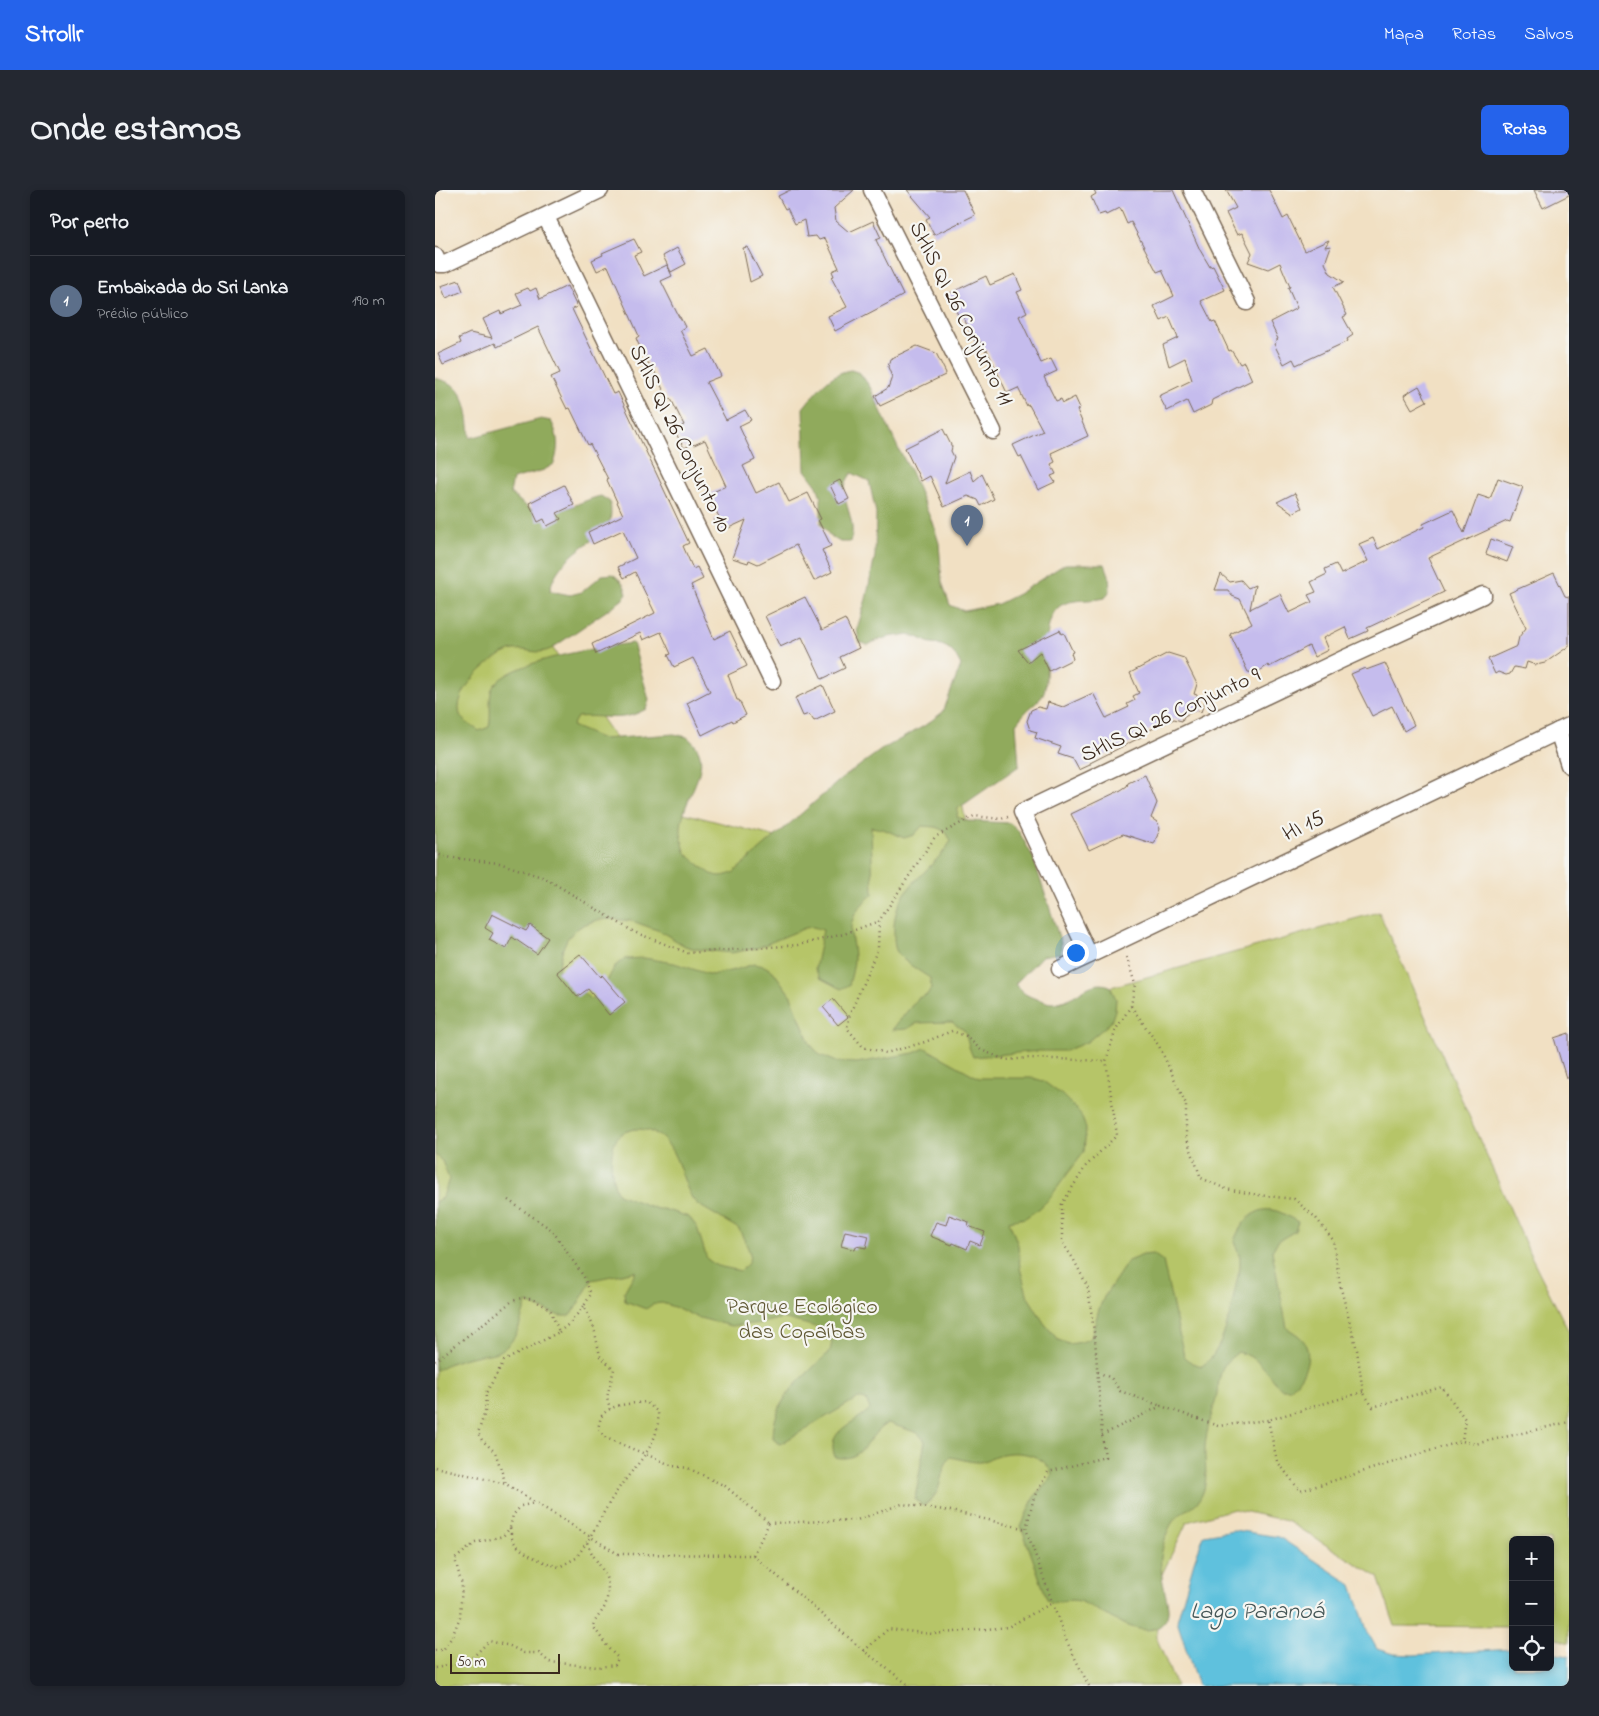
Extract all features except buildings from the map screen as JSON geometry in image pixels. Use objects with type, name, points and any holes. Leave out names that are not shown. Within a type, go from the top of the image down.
[{"type":"street","points":[[437,260],[445,264],[600,190]]},
{"type":"street","name":"SHIS QI 26 Conjunto 11","points":[[872,190],[993,432]]},
{"type":"street","points":[[1192,190],[1247,302]]},
{"type":"street","name":"SHIS QI 26 Conjunto 10","points":[[546,217],[772,681]]},
{"type":"street","name":"SHIS QI 26 Conjunto 9","points":[[1022,812],[1343,659],[1483,595]]},
{"type":"street","points":[[1564,729],[1569,765]]},
{"type":"street","name":"HI 15","points":[[1060,969],[1564,729]]},
{"type":"street","points":[[1022,812],[1089,955]]},
{"type":"path","points":[[1022,812],[1001,820],[974,816],[935,837],[879,921],[878,948],[847,1028],[863,1047],[886,1053],[925,1042],[952,1031],[967,1036],[981,1050],[1006,1060],[1030,1058],[1106,1061]]},
{"type":"path","points":[[435,853],[445,857],[499,863],[545,878],[634,932],[688,953],[798,945],[844,934],[879,921]]},
{"type":"path","points":[[1089,1686],[1065,1638],[1027,1529],[1034,1497],[1049,1472],[1105,1457],[1095,1339],[1088,1288],[1074,1260],[1062,1242],[1062,1204],[1086,1166],[1117,1135],[1106,1061],[1116,1029],[1131,1006],[1135,984],[1121,940]]},
{"type":"path","points":[[1131,1006],[1159,1046],[1186,1104],[1186,1136],[1201,1178],[1226,1189],[1293,1199],[1317,1218],[1333,1240],[1340,1285],[1357,1350],[1363,1392],[1373,1407],[1442,1387],[1465,1419],[1462,1442]]},
{"type":"path","points":[[506,1484],[495,1452],[481,1440],[477,1433],[485,1412],[486,1393],[504,1361],[559,1332],[570,1323],[591,1294],[584,1277],[552,1230],[508,1200]]},
{"type":"path","points":[[435,1361],[520,1297],[531,1298],[550,1309],[559,1332]]},
{"type":"path","points":[[584,1306],[594,1328],[600,1356],[614,1369],[607,1397],[611,1409]]},
{"type":"path","points":[[1098,1372],[1111,1378],[1120,1391],[1218,1426],[1268,1420],[1363,1392]]},
{"type":"path","points":[[535,1502],[521,1506],[513,1515],[510,1528],[513,1541],[541,1562],[559,1567],[576,1558],[619,1488],[647,1454],[656,1435],[659,1421],[658,1412],[646,1402],[623,1405],[611,1409],[601,1417],[598,1428],[606,1438],[647,1454],[673,1466],[688,1468],[725,1486],[769,1523],[857,1520],[902,1504],[951,1511],[1027,1529]]},
{"type":"path","points":[[1102,1435],[1161,1406]]},
{"type":"path","points":[[1268,1420],[1277,1461],[1300,1491],[1462,1442],[1475,1444],[1569,1422]]},
{"type":"path","points":[[435,1467],[506,1484],[618,1554],[753,1555],[865,1651],[910,1686]]},
{"type":"path","points":[[753,1555],[769,1523]]},
{"type":"path","points":[[435,1650],[443,1650],[452,1637],[460,1617],[462,1585],[455,1559],[475,1543],[503,1536],[510,1528]]},
{"type":"path","points":[[435,1668],[467,1663],[489,1641],[510,1646],[524,1653],[539,1653],[549,1662],[598,1667],[615,1665],[618,1658],[609,1649],[593,1626],[595,1618],[606,1605],[609,1586],[607,1576],[587,1542]]},
{"type":"path","points":[[865,1651],[888,1629],[933,1634],[1008,1627],[1052,1603]]},
{"type":"green space","points":[[851,370],[860,373],[870,387],[911,472],[939,543],[942,582],[950,605],[964,611],[998,604],[1018,594],[1065,564],[1105,564],[1109,575],[1110,590],[1105,598],[1066,603],[1057,609],[1051,618],[1048,629],[1044,692],[1016,724],[1019,766],[958,808],[957,817],[968,821],[1010,823],[1018,830],[1033,857],[1061,943],[1061,953],[1042,956],[1015,984],[1027,995],[1048,1003],[1068,999],[1095,985],[1110,986],[1116,999],[1111,1022],[1087,1042],[1065,1051],[1039,1051],[973,1057],[965,1031],[952,1022],[917,1023],[907,1029],[892,1030],[918,998],[927,995],[931,988],[930,978],[907,963],[899,955],[895,945],[894,933],[895,917],[899,904],[906,892],[943,853],[951,841],[946,832],[936,827],[922,826],[914,835],[904,838],[883,829],[871,827],[873,894],[860,907],[852,922],[853,965],[849,985],[841,989],[820,978],[815,969],[823,930],[813,927],[805,928],[757,948],[731,953],[685,946],[660,931],[632,921],[597,920],[575,930],[567,939],[558,969],[591,1000],[605,985],[615,966],[624,959],[644,958],[674,963],[711,975],[754,964],[764,966],[773,971],[791,996],[810,1044],[820,1055],[837,1062],[857,1063],[914,1053],[925,1048],[979,1078],[1033,1078],[1043,1081],[1062,1095],[1080,1113],[1086,1128],[1084,1152],[1040,1208],[1025,1218],[1009,1221],[1018,1245],[1020,1268],[1028,1297],[1044,1323],[1058,1340],[1069,1344],[1091,1338],[1104,1297],[1128,1261],[1143,1255],[1153,1254],[1163,1261],[1184,1356],[1192,1363],[1202,1366],[1218,1348],[1228,1322],[1240,1268],[1240,1258],[1234,1241],[1244,1223],[1253,1214],[1265,1210],[1279,1212],[1298,1222],[1295,1231],[1278,1241],[1272,1251],[1287,1328],[1301,1338],[1307,1349],[1308,1356],[1305,1368],[1299,1380],[1290,1389],[1281,1389],[1258,1362],[1246,1355],[1238,1352],[1224,1365],[1207,1435],[1204,1489],[1199,1500],[1176,1518],[1168,1531],[1161,1561],[1168,1613],[1160,1626],[1151,1630],[1130,1627],[1079,1601],[1069,1600],[1052,1603],[1047,1599],[1021,1526],[1034,1497],[1047,1483],[1052,1474],[1043,1461],[1036,1457],[1028,1454],[1011,1453],[995,1456],[980,1462],[950,1457],[935,1495],[923,1506],[915,1499],[925,1441],[918,1433],[888,1423],[853,1456],[845,1458],[835,1457],[833,1448],[837,1434],[870,1409],[866,1400],[858,1398],[780,1444],[773,1439],[774,1424],[778,1411],[791,1389],[830,1351],[832,1342],[828,1334],[820,1328],[783,1318],[761,1323],[731,1326],[696,1317],[662,1303],[653,1304],[646,1309],[625,1301],[624,1292],[636,1271],[592,1280],[569,1316],[560,1316],[527,1303],[515,1336],[503,1349],[498,1352],[459,1360],[435,1371],[435,1202],[443,1197],[449,1179],[442,1161],[435,1155],[435,378],[452,385],[461,393],[467,412],[470,438],[541,419],[551,421],[556,432],[557,442],[554,464],[544,470],[513,479],[510,493],[529,508],[543,513],[559,511],[601,496],[610,502],[611,513],[604,531],[575,553],[559,570],[550,591],[570,595],[582,592],[602,575],[613,574],[623,583],[627,593],[622,600],[551,649],[541,652],[514,650],[495,659],[475,676],[467,686],[461,697],[459,707],[461,717],[479,731],[489,727],[492,689],[500,679],[515,670],[579,651],[633,643],[649,700],[646,709],[637,714],[620,717],[577,717],[572,726],[603,739],[674,734],[687,737],[696,746],[701,762],[699,773],[682,819],[683,844],[686,852],[692,859],[710,873],[716,876],[724,876],[733,873],[840,780],[881,750],[924,726],[943,712],[961,665],[953,652],[946,647],[914,636],[890,637],[868,645],[859,642],[857,629],[866,599],[875,556],[876,513],[869,481],[852,473],[847,481],[845,498],[852,524],[852,533],[850,542],[840,542],[830,536],[821,524],[821,497],[817,486],[805,470],[803,408],[824,384],[843,372]],"holes":[[[635,1129],[649,1131],[667,1143],[692,1198],[697,1204],[739,1229],[750,1255],[749,1262],[741,1271],[717,1266],[707,1259],[697,1227],[689,1217],[657,1209],[618,1194],[612,1166],[614,1144],[617,1138],[625,1132]]]},
{"type":"green space","name":"Parque Ecológico das Copaíbas","points":[[435,479],[664,808],[776,837],[955,767],[1004,1017],[1379,912],[1530,1254],[1569,1332],[1569,1643],[1554,1637],[1554,1536],[1509,1536],[1509,1627],[1395,1626],[1378,1577],[1287,1521],[1234,1509],[1187,1522],[1155,1589],[1157,1639],[1176,1686],[435,1686]]},
{"type":"water","name":"Lago Paranoá","points":[[1234,1530],[1279,1537],[1352,1585],[1368,1633],[1377,1649],[1393,1654],[1413,1655],[1509,1649],[1509,1671],[1554,1671],[1554,1654],[1569,1656],[1569,1686],[1198,1686],[1177,1621],[1204,1535]]},
{"type":"place","name":"Embaixada do Sri Lanka","points":[[967,546]]}]
